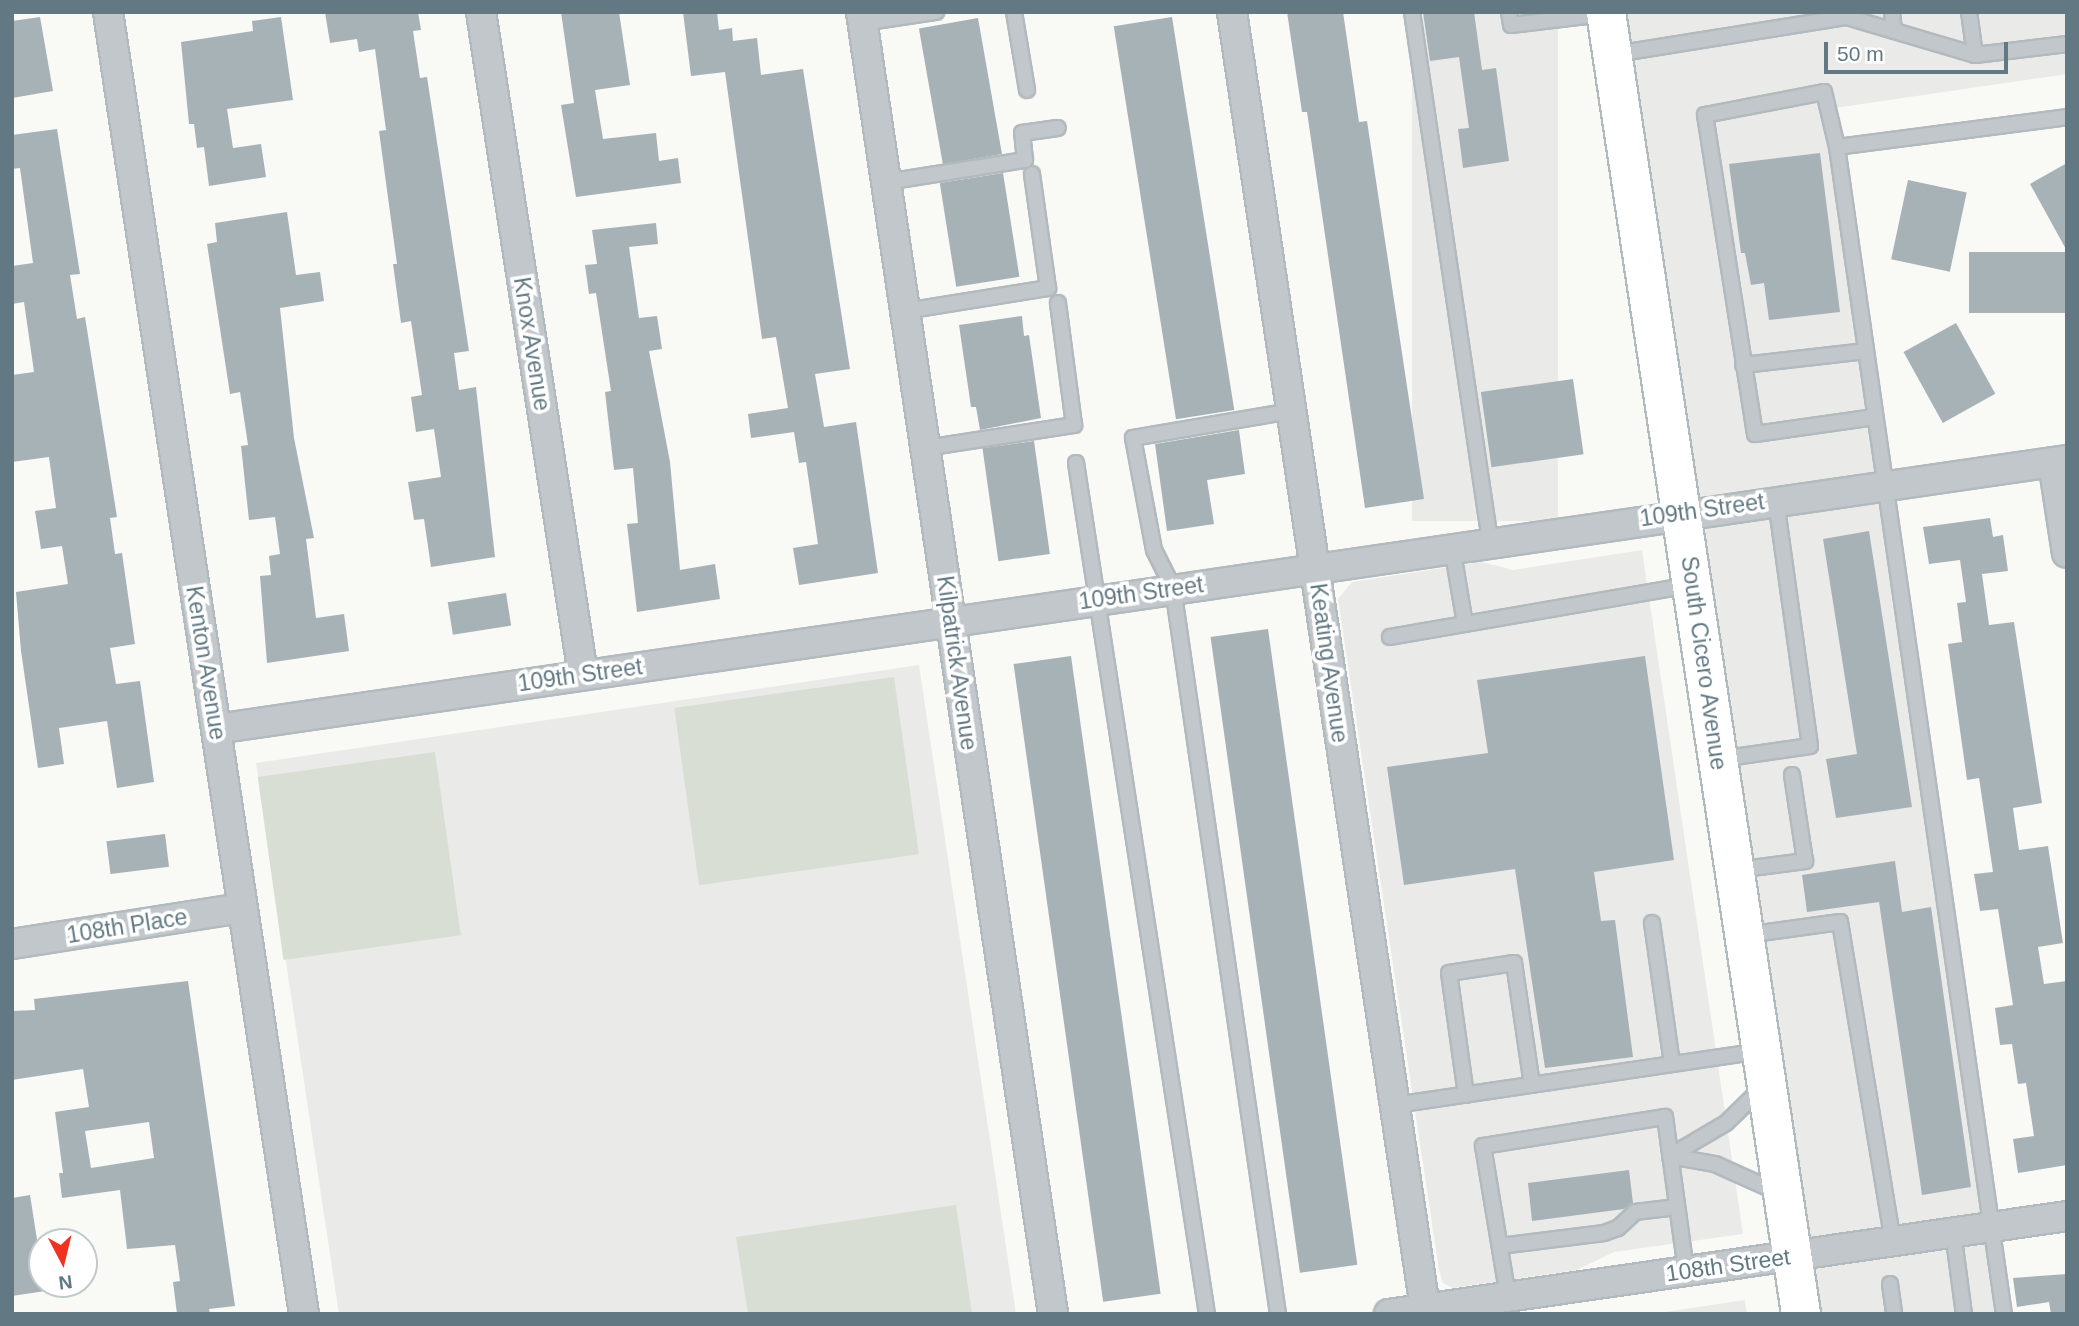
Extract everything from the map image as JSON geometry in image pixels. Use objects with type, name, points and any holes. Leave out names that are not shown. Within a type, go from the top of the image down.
[{"type":"main road","name":"South Cicero Avenue","points":[[1606,13],[1801,1314]]},
{"type":"street","name":"Kenton Avenue","points":[[107,12],[304,1314]]},
{"type":"street","name":"Knox Avenue","points":[[481,12],[583,675]]},
{"type":"street","name":"Keating Avenue","points":[[1232,12],[1426,1311]]},
{"type":"street","name":"Kilpatrick Avenue","points":[[862,18],[1053,1314]]},
{"type":"street","name":"109th Street","points":[[216,729],[1489,541],[2060,461]]},
{"type":"street","points":[[2060,461],[2067,553]]},
{"type":"street","name":"108th Place","points":[[12,944],[242,908]]},
{"type":"street","name":"108th Street","points":[[1389,1314],[1426,1311],[2067,1216]]},
{"type":"lane","points":[[862,18],[936,12]]},
{"type":"lane","points":[[1014,12],[1027,90]]},
{"type":"lane","points":[[1412,12],[1489,541]]},
{"type":"lane","points":[[1509,12],[1511,25],[1606,13]]},
{"type":"lane","points":[[1892,12],[1894,31]]},
{"type":"lane","points":[[1969,12],[1975,55]]},
{"type":"lane","points":[[1613,54],[1847,17],[1975,55],[2067,44]]},
{"type":"lane","points":[[1875,416],[1755,434],[1705,115],[1824,92],[1837,147],[2004,1314]]},
{"type":"lane","points":[[1837,147],[2067,117]]},
{"type":"lane","points":[[886,182],[1025,160],[1022,133],[1058,128]]},
{"type":"lane","points":[[905,311],[1048,288],[1032,174]]},
{"type":"lane","points":[[925,448],[1074,425],[1058,303]]},
{"type":"lane","points":[[1743,365],[1866,351]]},
{"type":"lane","points":[[1278,1314],[1173,588],[1154,550],[1133,438],[1291,411]]},
{"type":"lane","points":[[1076,463],[1207,1314]]},
{"type":"lane","points":[[1718,759],[1810,746],[1776,500]]},
{"type":"lane","points":[[1452,547],[1465,624]]},
{"type":"lane","points":[[1390,637],[1692,585]]},
{"type":"lane","points":[[1735,870],[1805,860],[1792,775]]},
{"type":"lane","points":[[1744,936],[1840,922],[1894,1241]]},
{"type":"lane","points":[[1652,923],[1672,1063]]},
{"type":"lane","points":[[1466,1094],[1449,973],[1514,963],[1532,1085]]},
{"type":"lane","points":[[1395,1105],[1672,1063],[1764,1067]]},
{"type":"lane","points":[[1670,1156],[1727,1124],[1764,1067]]},
{"type":"lane","points":[[1508,1297],[1483,1146],[1665,1117],[1686,1271]]},
{"type":"lane","points":[[1670,1156],[1715,1164],[1783,1194]]},
{"type":"lane","points":[[1500,1247],[1604,1233],[1618,1228],[1635,1212],[1677,1207]]},
{"type":"lane","points":[[1953,1232],[1964,1314]]},
{"type":"lane","points":[[1890,1284],[1895,1314]]},
{"type":"shaded area","points":[[1412,12],[1558,12],[1558,521],[1412,521]]},
{"type":"shaded area","points":[[1606,12],[2067,12],[2067,74],[1828,109],[2004,1314],[1801,1314]]},
{"type":"shaded area","points":[[1642,550],[1743,1234],[1614,1252],[1577,1270],[1453,1288],[1443,1283],[1439,1270],[1338,599],[1352,582],[1482,562],[1513,570]]},
{"type":"shaded area","points":[[919,665],[1016,1314],[339,1314],[256,763]]},
{"type":"shaded area","points":[[894,677],[919,854],[699,885],[674,708]]},
{"type":"shaded area","points":[[435,752],[461,935],[283,960],[258,777]]},
{"type":"shaded area","points":[[956,1205],[972,1314],[748,1314],[736,1237]]},
{"type":"shaded area","points":[[1745,1300],[1747,1314],[1651,1314]]},
{"type":"building","points":[[325,12],[418,12],[421,30],[413,31],[420,78],[427,77],[469,351],[454,353],[459,390],[476,387],[495,557],[431,567],[424,519],[414,520],[408,482],[441,477],[434,429],[416,432],[411,397],[422,395],[411,321],[401,323],[393,264],[397,264],[379,131],[386,130],[375,49],[359,52],[357,39],[330,43]]},
{"type":"building","points":[[561,12],[619,12],[630,85],[595,90],[603,139],[656,133],[659,161],[678,158],[681,183],[576,197],[561,105],[574,103]]},
{"type":"building","points":[[683,12],[717,12],[719,30],[732,28],[733,41],[757,38],[761,75],[803,69],[850,369],[815,374],[824,427],[856,422],[878,573],[799,585],[793,548],[818,544],[806,462],[799,463],[794,432],[751,438],[748,414],[788,408],[776,337],[762,339],[725,72],[691,76]]},
{"type":"building","points":[[1287,12],[1343,12],[1359,122],[1367,121],[1424,499],[1365,508],[1307,112],[1302,112]]},
{"type":"building","points":[[1423,12],[1474,12],[1482,70],[1496,68],[1509,161],[1463,168],[1458,129],[1469,128],[1459,57],[1430,61]]},
{"type":"building","points":[[40,17],[53,91],[12,98],[12,21]]},
{"type":"building","points":[[281,17],[293,100],[227,109],[233,148],[261,144],[266,177],[209,186],[204,147],[197,148],[194,124],[189,124],[181,42],[253,31],[252,21]]},
{"type":"building","points":[[1172,17],[1234,410],[1176,419],[1114,26]]},
{"type":"building","points":[[978,18],[1002,154],[943,164],[919,28]]},
{"type":"building","points":[[57,129],[80,274],[70,275],[77,319],[85,317],[117,517],[110,518],[115,554],[122,553],[135,644],[110,648],[116,684],[140,681],[154,782],[117,788],[107,721],[59,728],[64,764],[38,768],[21,651],[16,592],[68,584],[62,546],[41,549],[35,511],[56,508],[49,457],[12,462],[12,375],[34,372],[24,302],[12,304],[12,266],[33,263],[20,168],[12,169],[12,135]]},
{"type":"building","points":[[1820,153],[1840,312],[1769,320],[1764,283],[1751,285],[1745,253],[1741,253],[1729,164]]},
{"type":"building","points":[[2067,163],[2067,251],[2030,184]]},
{"type":"building","points":[[1003,173],[1019,277],[956,287],[940,183]]},
{"type":"building","points":[[1908,180],[1967,192],[1950,272],[1891,259]]},
{"type":"building","points":[[287,212],[296,275],[320,272],[324,301],[280,308],[294,438],[314,538],[306,539],[316,618],[344,614],[349,651],[267,663],[260,576],[271,575],[269,556],[280,554],[275,517],[249,520],[241,446],[248,445],[240,392],[230,394],[207,244],[217,242],[215,223]]},
{"type":"building","points":[[656,223],[658,244],[629,247],[639,318],[657,316],[662,349],[649,351],[670,462],[680,570],[715,564],[720,599],[637,612],[627,524],[638,523],[633,468],[614,470],[605,392],[611,391],[596,293],[589,294],[585,265],[597,264],[592,230]]},
{"type":"building","points":[[1969,252],[2067,252],[2067,313],[1969,313]]},
{"type":"building","points":[[1022,316],[1024,336],[1029,335],[1041,418],[980,430],[976,407],[971,407],[959,325]]},
{"type":"building","points":[[1956,323],[1995,394],[1943,423],[1904,352]]},
{"type":"building","points":[[1573,379],[1584,454],[1491,467],[1481,392]]},
{"type":"building","points":[[1239,430],[1245,474],[1207,480],[1214,524],[1167,531],[1155,444]]},
{"type":"building","points":[[1034,441],[1050,554],[998,561],[983,448]]},
{"type":"building","points":[[1990,518],[1993,537],[2003,535],[2008,571],[1982,574],[1989,625],[2014,622],[2042,803],[2013,808],[2019,850],[2048,846],[2063,943],[2038,947],[2044,984],[2067,981],[2067,1165],[2018,1173],[2013,1139],[2034,1136],[2026,1083],[2018,1084],[2012,1044],[2000,1045],[1995,1008],[2013,1005],[1998,909],[1980,911],[1974,874],[1993,872],[1979,778],[1967,780],[1948,644],[1962,642],[1957,603],[1966,602],[1960,560],[1929,564],[1923,527]]},
{"type":"building","points":[[1869,531],[1912,807],[1836,818],[1826,759],[1857,754],[1823,539]]},
{"type":"building","points":[[506,593],[511,626],[453,635],[448,602]]},
{"type":"building","points":[[1268,629],[1357,1265],[1300,1273],[1211,637]]},
{"type":"building","points":[[1071,656],[1161,1294],[1103,1302],[1014,664]]},
{"type":"building","points":[[1645,656],[1674,860],[1594,872],[1601,921],[1615,920],[1633,1057],[1545,1068],[1515,869],[1404,885],[1387,767],[1488,753],[1477,680]]},
{"type":"building","points":[[165,834],[169,867],[110,874],[106,841]]},
{"type":"building","points":[[1895,861],[1902,912],[1931,907],[1971,1187],[1922,1195],[1879,902],[1807,912],[1802,875]]},
{"type":"building","points":[[188,981],[235,1306],[209,1309],[210,1314],[177,1314],[173,1282],[180,1281],[175,1245],[127,1249],[120,1190],[62,1198],[59,1173],[63,1173],[55,1112],[89,1107],[83,1069],[12,1080],[12,1011],[35,1010],[34,999]],"holes":[[[149,1122],[154,1158],[91,1168],[85,1131]]]},
{"type":"building","points":[[1629,1170],[1633,1203],[1624,1209],[1532,1221],[1528,1183]]},
{"type":"building","points":[[30,1195],[35,1228],[28,1228],[28,1294],[12,1296],[12,1198]]},
{"type":"building","points":[[2067,1274],[2067,1314],[2051,1314],[2049,1302],[2017,1307],[2013,1278]]}]
